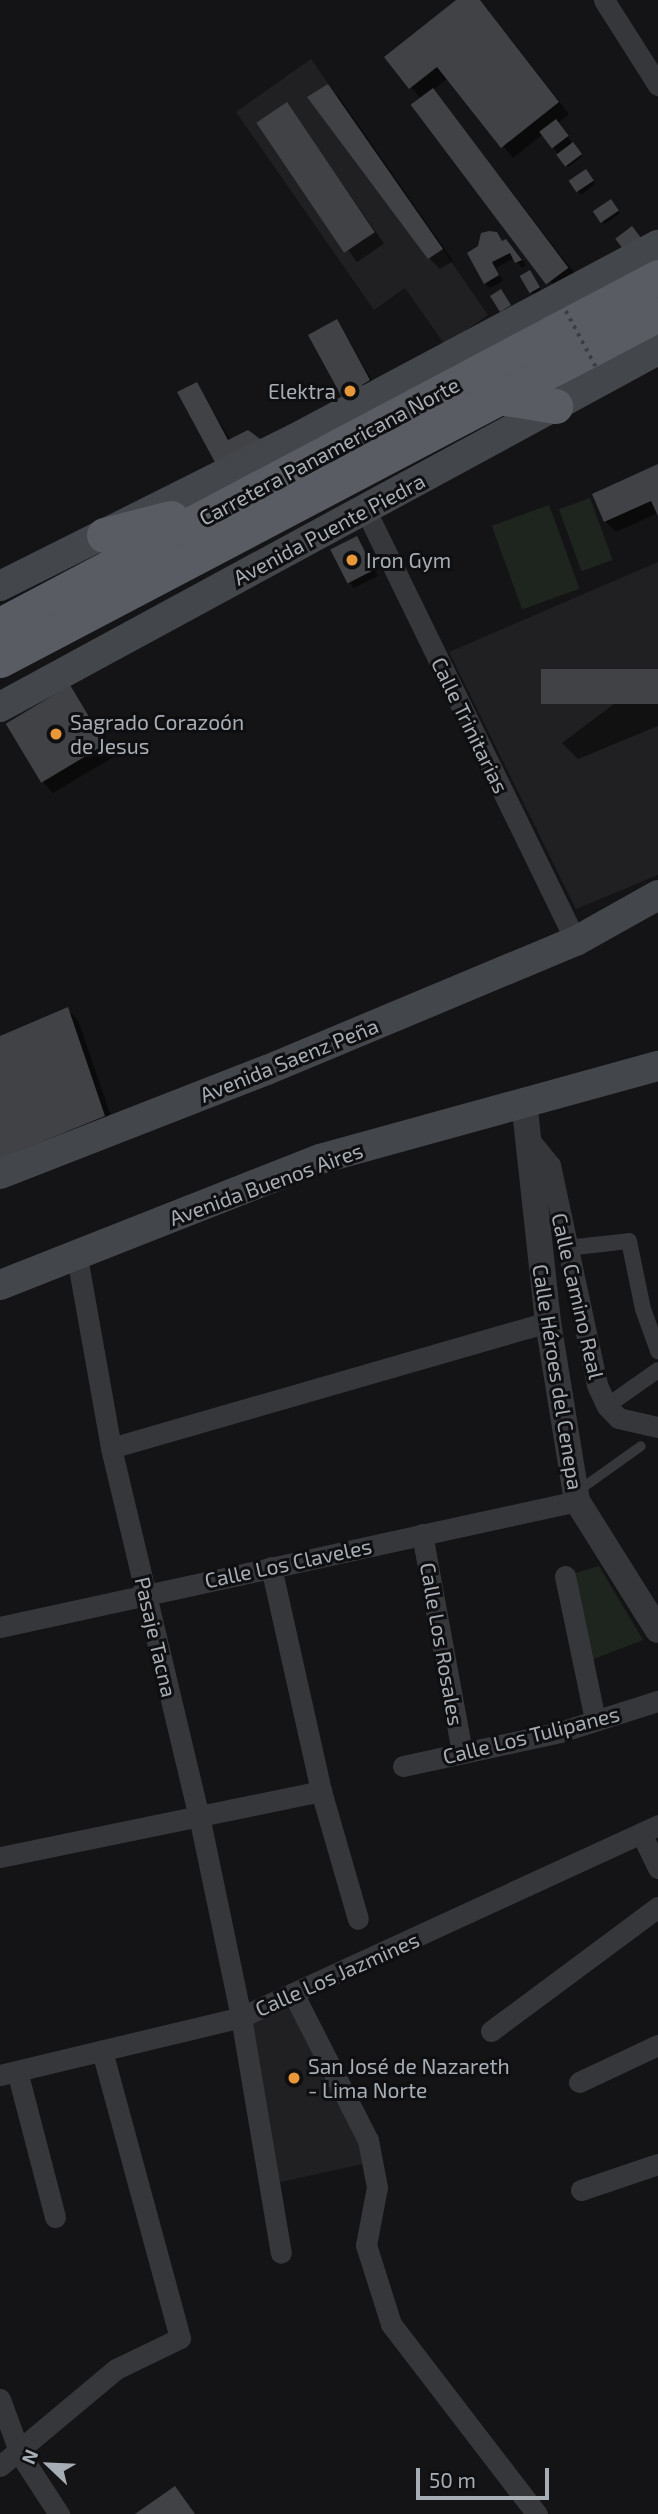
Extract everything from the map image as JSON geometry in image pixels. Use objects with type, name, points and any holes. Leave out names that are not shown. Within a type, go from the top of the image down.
[{"type":"highway","name":"Carretera Panamericana Norte","points":[[0,625],[658,277]]},
{"type":"highway","name":"Carretera Panamericana Norte","points":[[0,660],[658,314]]},
{"type":"highway","points":[[499,397],[555,406]]},
{"type":"highway","points":[[104,535],[251,492]]},
{"type":"main road","points":[[1,583],[104,535],[658,245]]},
{"type":"main road","name":"Avenida Puente Piedra","points":[[0,707],[658,350]]},
{"type":"main road","name":"Avenida Saenz Peña","points":[[0,1174],[267,1070],[576,941],[658,895]]},
{"type":"main road","name":"Avenida Saenz Peña","points":[[576,941],[658,918]]},
{"type":"main road","name":"Avenida Buenos Aires","points":[[0,1285],[77,1257],[320,1159],[658,1066]]},
{"type":"street","points":[[604,0],[658,85]]},
{"type":"street","name":"Calle Trinitarias","points":[[365,509],[576,941]]},
{"type":"street","name":"Calle Héroes del Cenepa","points":[[524,1101],[548,1322],[576,1497],[658,1629]]},
{"type":"street","name":"Calle Camino Real","points":[[527,1137],[550,1165],[597,1385],[607,1406],[618,1418],[658,1427]]},
{"type":"street","points":[[567,1248],[629,1241],[646,1321],[658,1351]]},
{"type":"street","name":"Pasaje Tacna","points":[[77,1257],[111,1448],[199,1816],[241,2017],[281,2253]]},
{"type":"street","points":[[111,1448],[548,1322]]},
{"type":"street","points":[[607,1406],[658,1370]]},
{"type":"street","name":"Calle Los Claveles","points":[[0,1627],[422,1534],[576,1497]]},
{"type":"street","name":"Calle Los Rosales","points":[[422,1534],[462,1753]]},
{"type":"street","points":[[271,1567],[321,1791],[358,1919]]},
{"type":"street","points":[[565,1576],[595,1720]]},
{"type":"street","name":"Calle Los Tulipanes","points":[[403,1766],[595,1720],[658,1700]]},
{"type":"street","points":[[0,1857],[321,1791]]},
{"type":"street","points":[[649,1829],[658,1868]]},
{"type":"street","name":"Calle Los Jazmines","points":[[9,2073],[241,2017],[294,1995],[649,1829]]},
{"type":"street","points":[[491,2031],[658,1907]]},
{"type":"street","points":[[294,1995],[368,2140],[377,2187],[366,2245],[391,2324],[537,2514]]},
{"type":"street","points":[[579,2082],[658,2045]]},
{"type":"street","points":[[0,2466],[20,2454],[116,2369],[180,2338],[102,2050]]},
{"type":"street","points":[[9,2073],[55,2217]]},
{"type":"street","points":[[581,2189],[658,2164]]},
{"type":"street","points":[[0,2399],[20,2454],[60,2514]]},
{"type":"lane","points":[[576,1497],[640,1446]]},
{"type":"path","points":[[566,312],[598,371]]},
{"type":"shaded area","points":[[311,59],[488,315],[445,345],[405,288],[374,310],[236,112]]},
{"type":"shaded area","points":[[590,498],[613,560],[582,571],[559,509]]},
{"type":"shaded area","points":[[549,505],[579,589],[522,609],[492,526]]},
{"type":"shaded area","points":[[658,562],[658,875],[576,909],[449,652]]},
{"type":"shaded area","points":[[599,1566],[643,1640],[583,1663],[565,1576]]},
{"type":"shaded area","name":"San José de Nazareth - Lima Norte","points":[[294,1995],[372,2162],[272,2184],[241,2017]]},
{"type":"building","points":[[456,0],[480,0],[559,102],[501,148],[437,67],[409,89],[384,57]]},
{"type":"building","points":[[328,84],[443,249],[428,259],[307,97]]},
{"type":"building","points":[[433,88],[568,268],[546,285],[411,105]]},
{"type":"building","points":[[287,102],[375,232],[344,253],[256,123]]},
{"type":"building","points":[[556,119],[569,136],[552,148],[539,132]]},
{"type":"building","points":[[573,142],[582,154],[565,167],[556,155]]},
{"type":"building","points":[[586,169],[594,181],[576,192],[569,181]]},
{"type":"building","points":[[611,199],[619,211],[601,223],[593,211]]},
{"type":"building","points":[[632,226],[641,238],[624,251],[615,239]]},
{"type":"building","points":[[497,232],[502,241],[506,239],[522,260],[515,263],[510,253],[492,262],[499,275],[484,284],[467,253],[478,246],[481,233]]},
{"type":"building","points":[[530,270],[540,287],[530,293],[520,276]]},
{"type":"building","points":[[501,289],[511,305],[500,312],[490,296]]},
{"type":"building","points":[[337,319],[370,380],[362,385],[364,390],[344,401],[308,335]]},
{"type":"building","points":[[197,382],[228,440],[248,430],[263,441],[217,466],[177,392]]},
{"type":"building","points":[[658,464],[658,516],[651,501],[604,522],[592,494]]},
{"type":"building","name":"Iron Gym","points":[[357,536],[374,570],[348,583],[330,550]]},
{"type":"building","points":[[541,669],[658,669],[658,704],[541,704]]},
{"type":"building","name":"Sagrado Corazoón de Jesus","points":[[70,685],[106,744],[41,783],[6,724]]},
{"type":"building","points":[[68,1007],[105,1116],[0,1159],[0,1036]]},
{"type":"building","points":[[175,2486],[195,2514],[135,2514]]},
{"type":"place","name":"Elektra","points":[[350,391]]},
{"type":"place","name":"Iron Gym","points":[[352,560]]},
{"type":"place","name":"Sagrado Corazoón de Jesus","points":[[56,734]]},
{"type":"place","name":"San José de Nazareth - Lima Norte","points":[[294,2078]]}]
